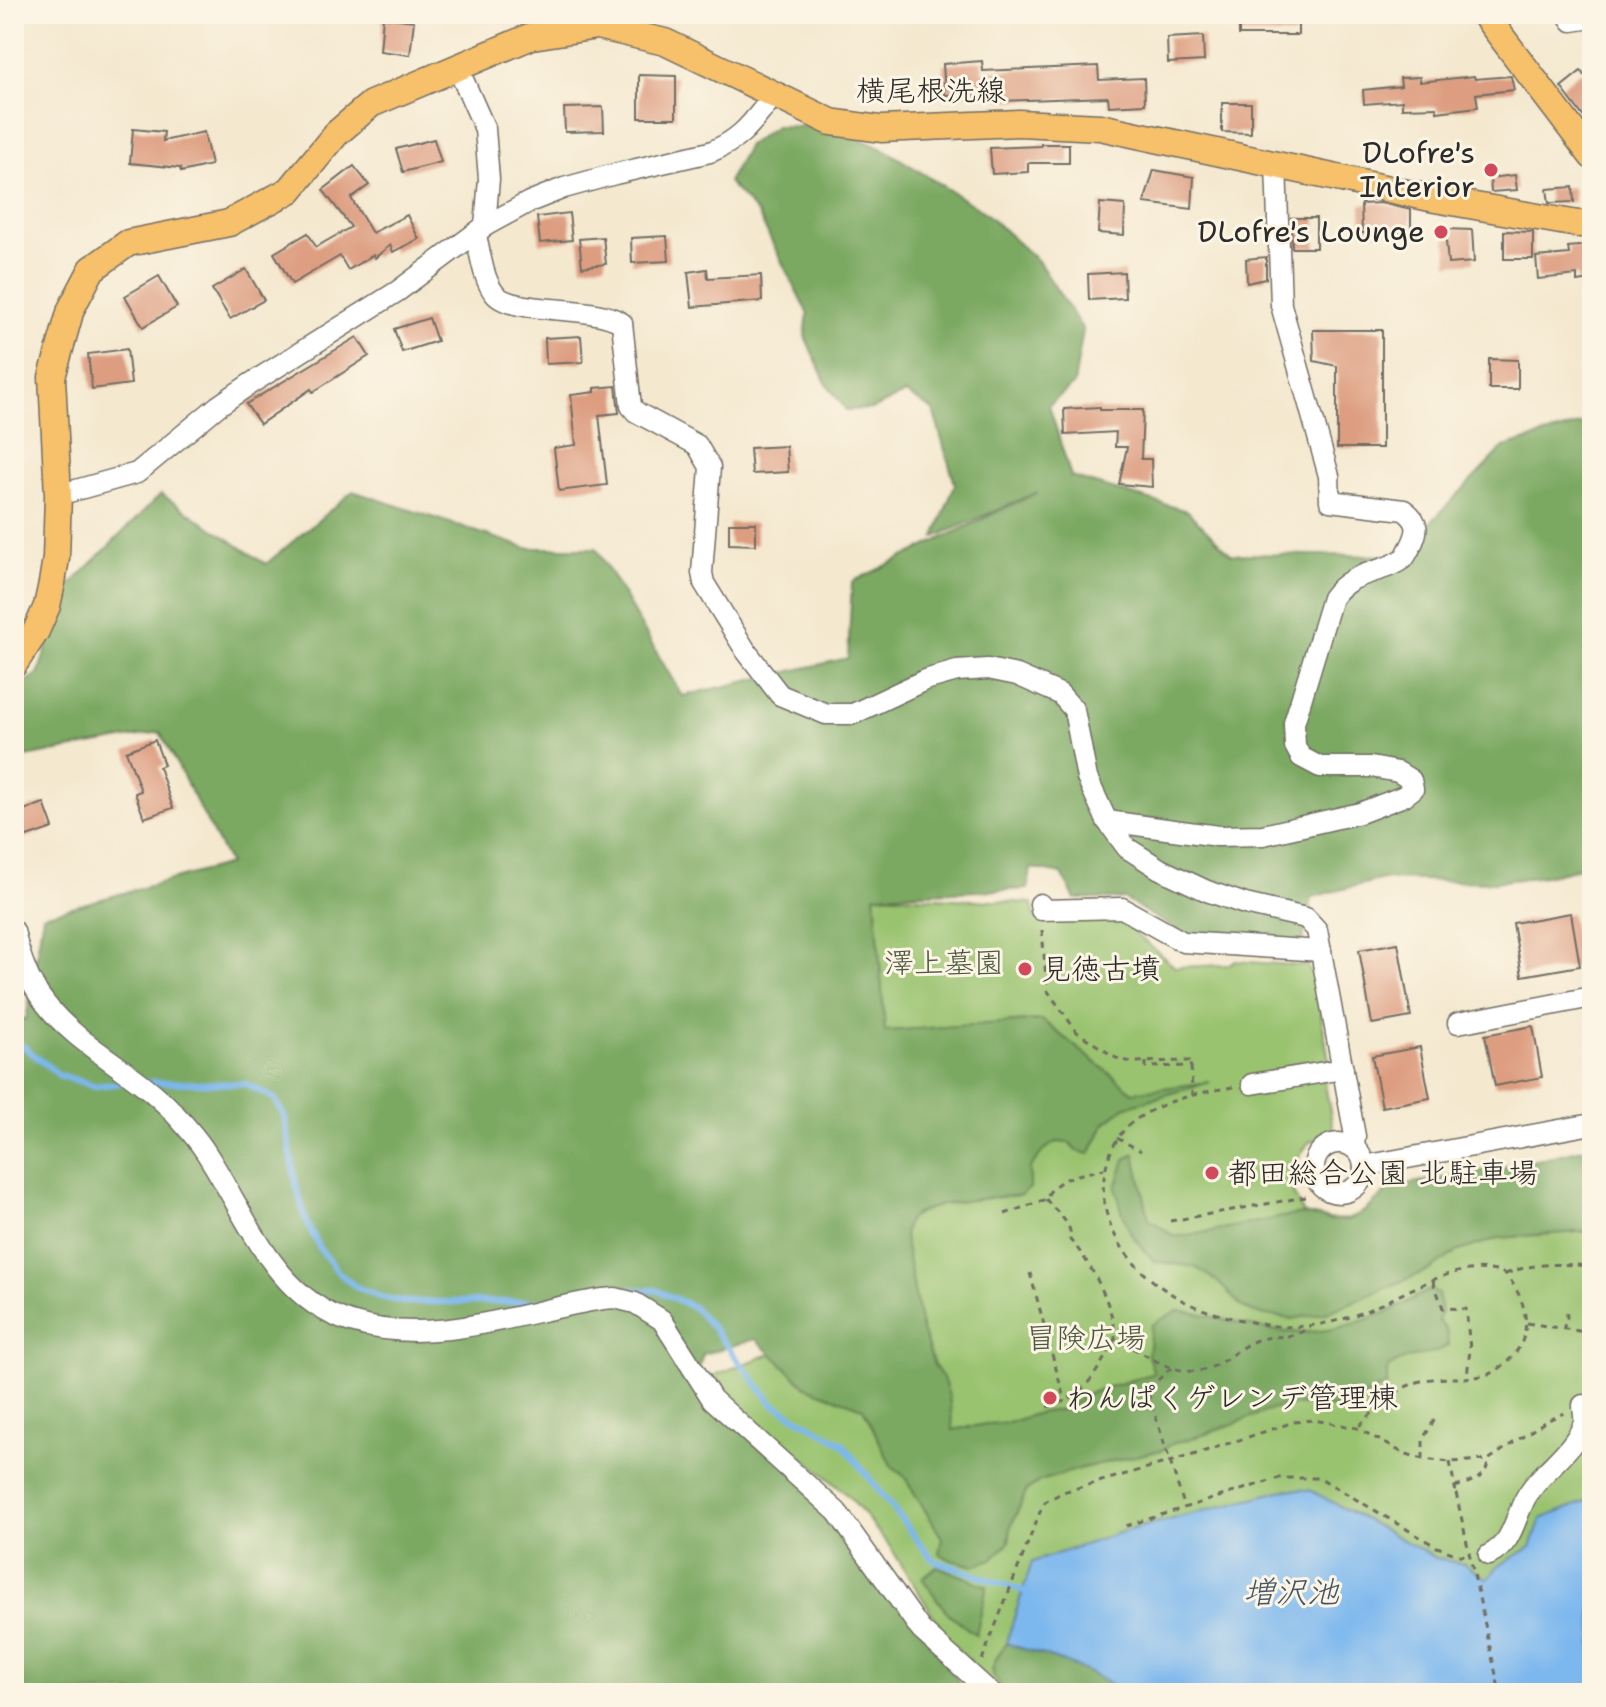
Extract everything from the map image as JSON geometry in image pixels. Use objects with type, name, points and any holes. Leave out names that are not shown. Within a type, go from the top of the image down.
[{"type":"main road","points":[[1484,14],[1592,156]]},
{"type":"main road","name":"横尾根洗線","points":[[14,664],[31,640],[47,606],[56,558],[58,495],[52,377],[71,309],[92,269],[128,243],[229,223],[290,190],[336,134],[371,104],[532,36],[597,26],[665,42],[831,122],[881,129],[1019,123],[1100,127],[1435,199],[1578,224],[1592,223]]},
{"type":"street","points":[[1567,14],[1572,21],[1592,18]]},
{"type":"street","points":[[457,66],[485,129],[489,179],[480,230],[490,287],[500,299],[516,304],[598,314],[613,317],[622,323],[631,406],[636,412],[697,445],[710,467],[702,573],[704,583],[746,651],[780,695],[802,706],[835,716],[861,712],[925,680],[957,671],[988,669],[1039,684],[1060,694],[1074,710],[1087,778],[1107,821],[1127,848],[1160,869],[1207,891],[1245,904],[1306,918],[1317,930],[1359,1157],[1592,1124]]},
{"type":"street","points":[[58,495],[137,473],[218,406],[398,291],[480,230],[529,202],[564,188],[729,145],[740,137],[775,94]]},
{"type":"street","points":[[1107,821],[1218,836],[1263,835],[1360,813],[1404,796],[1413,789],[1411,780],[1398,772],[1371,767],[1320,767],[1301,757],[1295,746],[1294,723],[1332,598],[1338,589],[1349,582],[1405,557],[1417,535],[1418,526],[1404,510],[1330,501],[1329,476],[1281,305],[1276,164]]},
{"type":"street","points":[[1041,907],[1122,908],[1183,942],[1321,951]]},
{"type":"street","points":[[14,931],[23,964],[43,1002],[69,1028],[148,1087],[192,1133],[274,1264],[303,1295],[348,1321],[399,1332],[459,1327],[603,1299],[625,1299],[646,1308],[670,1330],[712,1399],[837,1512],[921,1630],[991,1693]]},
{"type":"street","points":[[1458,1023],[1592,997]]},
{"type":"street","points":[[1257,1088],[1343,1069]]},
{"type":"street","points":[[1489,1555],[1500,1550],[1516,1526],[1525,1498],[1572,1443],[1585,1421],[1583,1405]]},
{"type":"path","points":[[1041,907],[1047,990],[1077,1032],[1116,1058],[1131,1062],[1191,1061],[1192,1095]]},
{"type":"path","points":[[1257,1088],[1192,1095],[1143,1115],[1117,1138],[1104,1169],[1107,1219],[1115,1238],[1126,1254],[1180,1299],[1206,1310],[1266,1325],[1312,1325],[1361,1313],[1466,1269],[1481,1268],[1506,1274],[1519,1268],[1540,1265],[1592,1266]]},
{"type":"path","points":[[1117,1138],[1141,1151]]},
{"type":"path","points":[[1046,1199],[1055,1184],[1104,1169]]},
{"type":"path","points":[[1170,1221],[1311,1196]]},
{"type":"path","points":[[1005,1214],[1046,1199]]},
{"type":"path","points":[[1046,1199],[1070,1227],[1070,1240],[1086,1259],[1115,1324],[1115,1339],[1084,1390],[1065,1402],[1047,1407]]},
{"type":"path","points":[[1030,1273],[1065,1402]]},
{"type":"path","points":[[1357,1428],[1397,1392],[1419,1381],[1490,1374],[1504,1365],[1520,1348],[1527,1323],[1522,1300],[1506,1274]]},
{"type":"path","points":[[1433,1281],[1443,1308],[1466,1309],[1470,1349],[1467,1377]]},
{"type":"path","points":[[1563,1330],[1566,1307]]},
{"type":"path","points":[[1527,1323],[1592,1333]]},
{"type":"path","points":[[1115,1339],[1171,1368],[1190,1371],[1211,1368],[1256,1341],[1297,1336],[1312,1325]]},
{"type":"path","points":[[1171,1368],[1147,1390],[1185,1509]]},
{"type":"path","points":[[986,1649],[1040,1512],[1045,1502],[1063,1492],[1294,1422],[1314,1420],[1357,1428],[1403,1453],[1423,1459],[1450,1462],[1488,1460],[1546,1421],[1583,1405]]},
{"type":"path","points":[[1423,1459],[1423,1439],[1435,1419]]},
{"type":"path","points":[[1455,1487],[1478,1479],[1488,1467],[1488,1460]]},
{"type":"path","points":[[1450,1462],[1500,1693]]},
{"type":"path","points":[[1126,1526],[1279,1478],[1320,1478],[1437,1547],[1458,1555],[1489,1555]]},
{"type":"green space","points":[[776,126],[833,127],[887,151],[984,212],[1038,261],[1083,330],[1074,384],[1049,405],[1071,477],[1187,511],[1231,554],[1398,556],[1504,447],[1592,421],[1592,865],[1545,876],[1494,882],[1383,879],[1312,897],[1302,944],[1187,936],[1124,899],[1075,899],[1062,874],[1031,868],[1028,889],[875,895],[885,1031],[1042,1020],[1133,1092],[1210,1082],[1125,1107],[1105,1123],[1090,1154],[1077,1151],[1070,1143],[1056,1142],[1044,1150],[1030,1168],[1030,1188],[1021,1195],[942,1205],[914,1216],[907,1223],[904,1236],[921,1327],[949,1396],[953,1430],[1008,1423],[1038,1413],[1070,1408],[1083,1395],[1154,1373],[1148,1356],[1151,1325],[1178,1310],[1264,1329],[1305,1332],[1328,1330],[1370,1318],[1431,1290],[1438,1294],[1441,1313],[1438,1320],[1446,1330],[1448,1345],[1394,1365],[1387,1370],[1387,1385],[1340,1409],[1310,1404],[1281,1406],[1174,1443],[1162,1450],[1040,1481],[1027,1490],[1011,1526],[1009,1542],[992,1559],[974,1566],[939,1553],[942,1538],[904,1476],[892,1467],[863,1408],[806,1387],[756,1339],[703,1354],[697,1374],[837,1512],[967,1693],[14,1693],[14,1014],[26,1020],[43,915],[229,864],[160,732],[14,759],[14,689],[38,674],[67,588],[161,494],[266,564],[353,491],[526,548],[596,548],[682,696],[848,658],[852,582],[1038,492],[935,537],[955,484],[933,410],[905,393],[873,409],[846,410],[825,381],[805,336],[808,314],[758,214],[728,182],[748,145]]},
{"type":"green space","points":[[875,895],[1032,903],[1035,918],[1116,917],[1175,967],[1227,965],[1235,961],[1306,966],[1314,976],[1330,1066],[1322,1068],[1334,1133],[1309,1142],[1298,1158],[1293,1193],[1304,1214],[1346,1219],[1363,1212],[1382,1196],[1592,1154],[1592,1693],[999,1693],[948,1639],[891,1548],[850,1497],[796,1451],[699,1381],[799,1343],[875,1217],[1017,1163],[1133,1092],[1042,1020],[885,1032]]},
{"type":"green space","points":[[1592,1147],[1592,1231],[1499,1238],[1456,1252],[1431,1269],[1326,1313],[1291,1319],[1254,1313],[1241,1306],[1218,1282],[1195,1267],[1154,1261],[1131,1234],[1116,1188],[1125,1159],[1135,1154],[1149,1219],[1174,1236],[1186,1236],[1304,1214],[1349,1220],[1368,1209],[1391,1187],[1509,1166]]},
{"type":"green space","points":[[937,1566],[987,1586],[976,1635],[948,1614],[922,1578]]},
{"type":"green space","points":[[1006,1643],[1081,1669],[1119,1693],[1012,1693],[997,1681],[992,1671]]},
{"type":"water","name":"増沢池","points":[[1288,1489],[1310,1490],[1436,1558],[1464,1564],[1488,1579],[1498,1566],[1531,1547],[1541,1519],[1592,1499],[1592,1686],[1546,1693],[1119,1693],[1081,1669],[1006,1643],[1032,1562],[1125,1531]]},
{"type":"building","points":[[1239,14],[1298,14],[1298,35],[1239,35]]},
{"type":"building","points":[[383,17],[414,21],[410,55],[380,51]]},
{"type":"building","points":[[1203,36],[1204,61],[1168,63],[1167,38]]},
{"type":"building","points":[[982,61],[983,71],[1098,66],[1099,80],[1144,78],[1145,104],[1109,106],[1108,97],[1001,101],[1000,92],[945,95],[943,64]]},
{"type":"building","points":[[1581,71],[1592,85],[1592,128],[1561,87]]},
{"type":"building","points":[[639,75],[676,76],[676,118],[639,118]]},
{"type":"building","points":[[1474,76],[1475,79],[1511,76],[1514,90],[1476,94],[1478,107],[1437,112],[1437,107],[1402,108],[1402,101],[1364,104],[1363,90],[1401,86],[1400,78],[1420,77],[1420,82]]},
{"type":"building","points":[[1222,103],[1251,103],[1251,133],[1222,132]]},
{"type":"building","points":[[603,107],[604,131],[565,132],[564,108]]},
{"type":"building","points":[[133,129],[164,132],[163,141],[204,132],[211,165],[181,172],[180,168],[130,163]]},
{"type":"building","points":[[434,139],[441,162],[403,172],[396,149]]},
{"type":"building","points":[[1069,144],[1069,163],[1028,163],[1028,172],[992,174],[990,148]]},
{"type":"building","points":[[354,166],[369,185],[351,198],[372,233],[407,215],[419,239],[393,252],[390,245],[375,258],[373,255],[348,270],[340,256],[292,284],[274,253],[308,233],[316,247],[351,227],[323,190]]},
{"type":"building","points":[[1154,170],[1194,177],[1192,209],[1144,203]]},
{"type":"building","points":[[1515,175],[1517,190],[1491,192],[1490,178]]},
{"type":"building","points":[[1573,187],[1574,202],[1549,203],[1547,189]]},
{"type":"building","points":[[1100,203],[1125,205],[1124,235],[1098,233]]},
{"type":"building","points":[[1380,203],[1411,210],[1411,232],[1362,233],[1361,204]]},
{"type":"building","points":[[569,213],[572,240],[540,243],[537,217]]},
{"type":"building","points":[[1291,218],[1316,218],[1316,248],[1292,248]]},
{"type":"building","points":[[1445,229],[1472,230],[1474,262],[1448,264]]},
{"type":"building","points":[[1504,231],[1533,232],[1533,259],[1504,259]]},
{"type":"building","points":[[667,236],[669,261],[632,263],[631,238]]},
{"type":"building","points":[[603,237],[606,264],[582,267],[579,239]]},
{"type":"building","points":[[1590,245],[1592,280],[1577,282],[1577,275],[1538,279],[1536,257],[1569,254],[1568,247]]},
{"type":"building","points":[[1266,257],[1266,279],[1247,283],[1246,259]]},
{"type":"building","points":[[246,269],[264,300],[230,319],[212,289]]},
{"type":"building","points":[[707,269],[708,278],[761,275],[762,301],[692,307],[688,272]]},
{"type":"building","points":[[1124,272],[1125,298],[1089,300],[1088,274]]},
{"type":"building","points":[[159,276],[177,307],[143,327],[125,296]]},
{"type":"building","points":[[429,318],[437,341],[402,352],[394,329]]},
{"type":"building","points":[[1313,330],[1382,330],[1382,448],[1337,448],[1337,366],[1314,361]]},
{"type":"building","points":[[581,336],[583,362],[546,364],[545,338]]},
{"type":"building","points":[[357,337],[369,356],[313,392],[311,389],[260,424],[246,404]]},
{"type":"building","points":[[127,349],[131,384],[92,389],[88,354]]},
{"type":"building","points":[[1489,359],[1518,360],[1518,389],[1489,389]]},
{"type":"building","points":[[616,386],[619,413],[599,415],[607,485],[559,491],[554,448],[576,445],[571,395]]},
{"type":"building","points":[[1100,407],[1100,410],[1143,410],[1141,459],[1151,459],[1152,487],[1119,484],[1127,447],[1115,447],[1116,432],[1065,435],[1064,409]]},
{"type":"building","points":[[786,446],[788,472],[752,474],[750,448]]},
{"type":"building","points":[[729,523],[756,523],[756,545],[729,544]]},
{"type":"building","points":[[155,740],[164,765],[159,767],[173,808],[144,818],[135,793],[141,791],[126,751]]},
{"type":"building","points":[[44,803],[53,828],[24,838],[15,813]]},
{"type":"building","points":[[1571,913],[1580,966],[1522,976],[1513,923]]},
{"type":"building","points":[[1398,943],[1411,1017],[1372,1024],[1359,950]]},
{"type":"building","points":[[1533,1026],[1542,1077],[1495,1086],[1485,1035]]},
{"type":"building","points":[[1420,1047],[1430,1098],[1382,1107],[1372,1056]]},
{"type":"waterway","points":[[14,1039],[59,1075],[96,1086],[129,1082]]},
{"type":"waterway","points":[[148,1082],[246,1084],[275,1099],[285,1118],[296,1185],[306,1221],[320,1249],[339,1273],[356,1287],[404,1302],[541,1302]]},
{"type":"waterway","points":[[619,1290],[656,1290],[693,1307],[773,1404],[842,1443],[933,1560],[1026,1592]]},
{"type":"place","name":"DLofre's Interior","points":[[1491,170]]},
{"type":"place","name":"DLofre's Lounge","points":[[1441,232]]},
{"type":"place","name":"見徳古墳","points":[[1025,969]]},
{"type":"place","name":"都田総合公園 北駐車場","points":[[1212,1173]]},
{"type":"place","name":"わんぱくゲレンデ管理棟","points":[[1050,1398]]},
{"type":"park label","name":"澤上墓園","points":[[944,963]]},
{"type":"park label","name":"冒険広場","points":[[1086,1338]]}]
